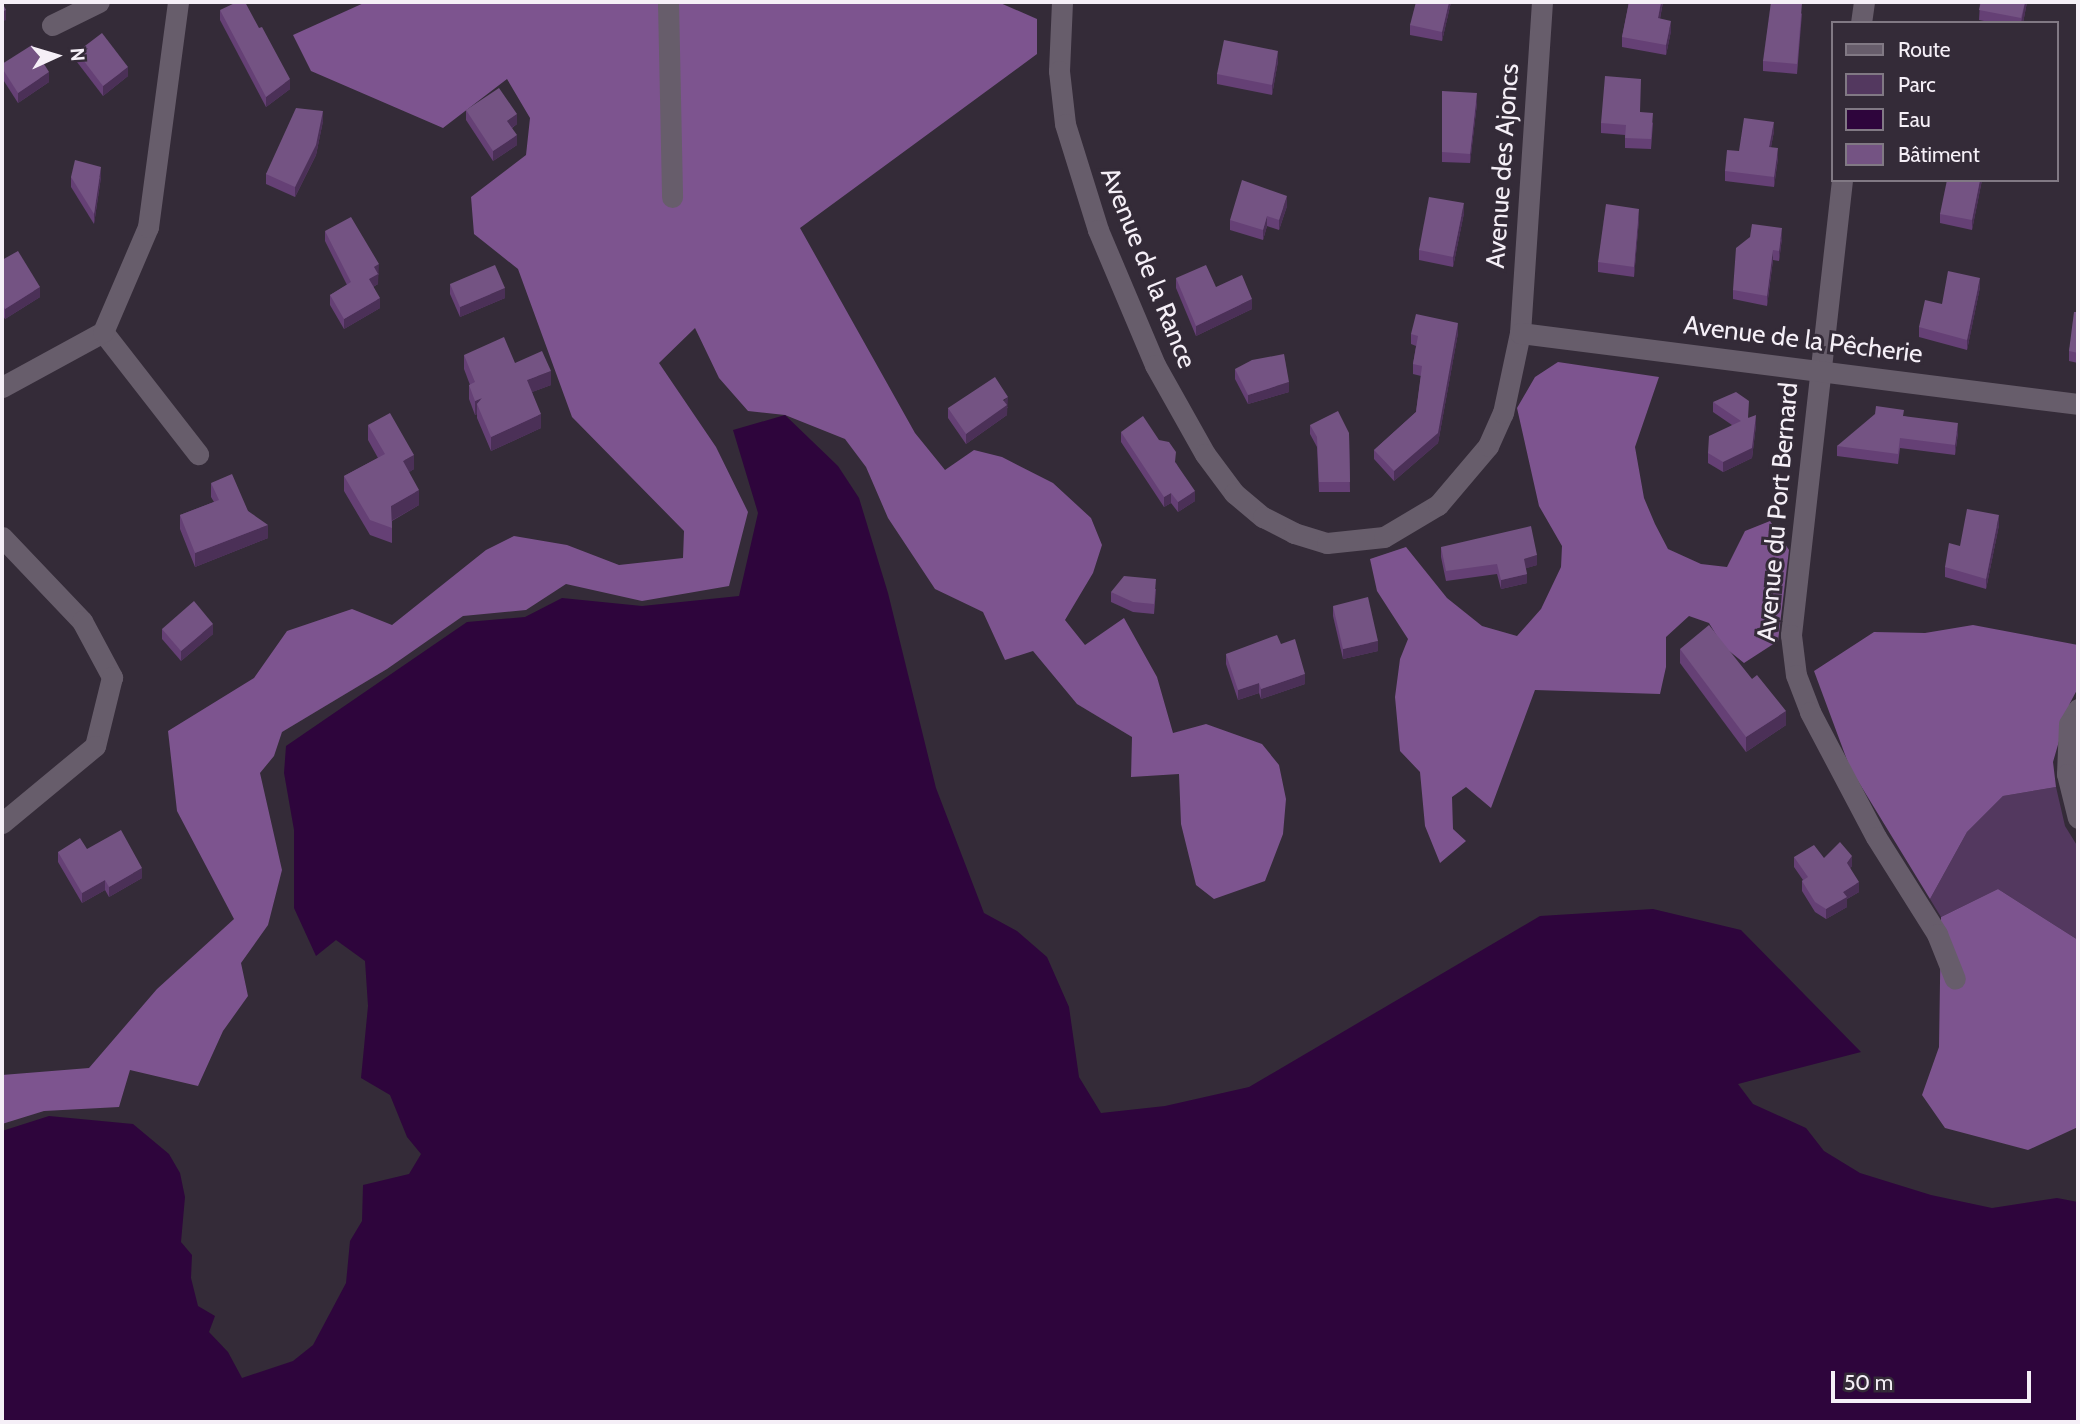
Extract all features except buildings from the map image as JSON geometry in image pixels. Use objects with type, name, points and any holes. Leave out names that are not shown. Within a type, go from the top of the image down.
[{"type":"street","points":[[52,25],[99,2]]},
{"type":"street","points":[[2,387],[103,332],[148,227],[178,2]]},
{"type":"street","points":[[668,2],[671,197]]},
{"type":"street","name":"Avenue de la Rance","points":[[1062,2],[1059,71],[1065,124],[1078,175],[1124,298],[1155,365],[1205,454],[1234,494],[1264,517],[1294,533],[1326,543],[1357,543],[1384,537],[1421,517],[1465,477],[1488,446],[1503,413],[1520,333]]},
{"type":"street","name":"Avenue des Ajoncs","points":[[1520,333],[1542,2]]},
{"type":"street","points":[[1861,21],[1864,2]]},
{"type":"street","name":"Avenue du Port Bernard","points":[[1842,182],[1791,635],[1796,675],[1810,712],[1876,837],[1937,934],[1955,979]]},
{"type":"street","points":[[103,332],[198,454]]},
{"type":"street","name":"Avenue de la Pêcherie","points":[[1520,333],[2078,404]]},
{"type":"street","points":[[2,537],[82,621],[112,677],[95,746],[2,823]]},
{"type":"street","points":[[2078,709],[2069,724],[2067,774],[2078,818]]},
{"type":"green space","points":[[2056,787],[2065,826],[2078,847],[2078,940],[1998,889],[1941,917],[1930,899],[1967,832],[2003,796]]},
{"type":"shaded area","points":[[366,2],[998,2],[1037,19],[1037,54],[800,228],[915,433],[945,470],[974,450],[1002,457],[1053,483],[1091,518],[1102,545],[1093,573],[1065,620],[1085,645],[1124,618],[1157,677],[1173,733],[1206,724],[1262,744],[1279,765],[1286,799],[1283,834],[1265,881],[1214,899],[1196,885],[1181,824],[1179,774],[1131,777],[1132,737],[1077,704],[1033,651],[1005,660],[983,612],[935,589],[888,518],[866,467],[845,439],[785,415],[748,411],[719,378],[695,328],[659,363],[716,447],[748,512],[729,586],[642,601],[566,584],[526,610],[463,616],[387,669],[282,732],[274,756],[260,773],[282,870],[268,925],[241,963],[248,996],[223,1031],[198,1086],[130,1070],[119,1107],[44,1111],[2,1124],[2,1075],[89,1068],[157,989],[234,919],[177,811],[168,731],[254,678],[287,631],[352,609],[392,625],[486,550],[514,536],[567,545],[619,565],[683,558],[684,531],[572,417],[518,269],[474,234],[471,197],[526,155],[530,118],[507,79],[443,128],[311,71],[293,35]]},
{"type":"shaded area","points":[[1558,362],[1659,377],[1635,447],[1644,498],[1655,524],[1668,549],[1701,564],[1727,567],[1745,531],[1770,521],[1789,550],[1778,641],[1744,663],[1723,646],[1709,623],[1689,616],[1666,637],[1666,667],[1660,694],[1535,690],[1491,808],[1466,787],[1452,797],[1453,829],[1466,841],[1440,863],[1425,826],[1420,772],[1400,751],[1395,697],[1400,659],[1408,639],[1377,591],[1370,559],[1406,547],[1447,598],[1482,626],[1517,636],[1541,609],[1561,567],[1562,546],[1539,506],[1517,408],[1535,377]]},
{"type":"shaded area","points":[[1973,625],[2078,645],[2078,688],[2070,703],[2053,762],[2056,787],[2003,796],[1967,832],[1930,899],[1850,768],[1814,671],[1874,632],[1925,633]]},
{"type":"shaded area","points":[[1998,889],[2078,940],[2078,1127],[2028,1150],[1945,1128],[1922,1095],[1939,1047],[1941,917]]},
{"type":"water","points":[[785,415],[838,466],[859,498],[888,593],[936,788],[984,913],[1017,931],[1047,957],[1069,1007],[1079,1077],[1101,1113],[1165,1106],[1249,1087],[1540,916],[1653,909],[1741,930],[1861,1052],[1738,1084],[1753,1104],[1806,1128],[1824,1151],[1860,1173],[1931,1195],[1992,1208],[2057,1198],[2078,1202],[2078,1422],[2,1422],[2,1131],[49,1116],[133,1124],[169,1154],[180,1173],[185,1197],[181,1242],[192,1255],[191,1278],[198,1306],[215,1316],[209,1332],[228,1352],[242,1378],[293,1361],[313,1345],[346,1283],[350,1241],[362,1221],[363,1185],[409,1174],[421,1154],[407,1137],[390,1095],[361,1078],[368,1006],[365,961],[336,940],[316,956],[294,908],[294,830],[284,773],[286,746],[467,622],[525,617],[562,598],[642,606],[739,596],[758,513],[733,430]]}]
